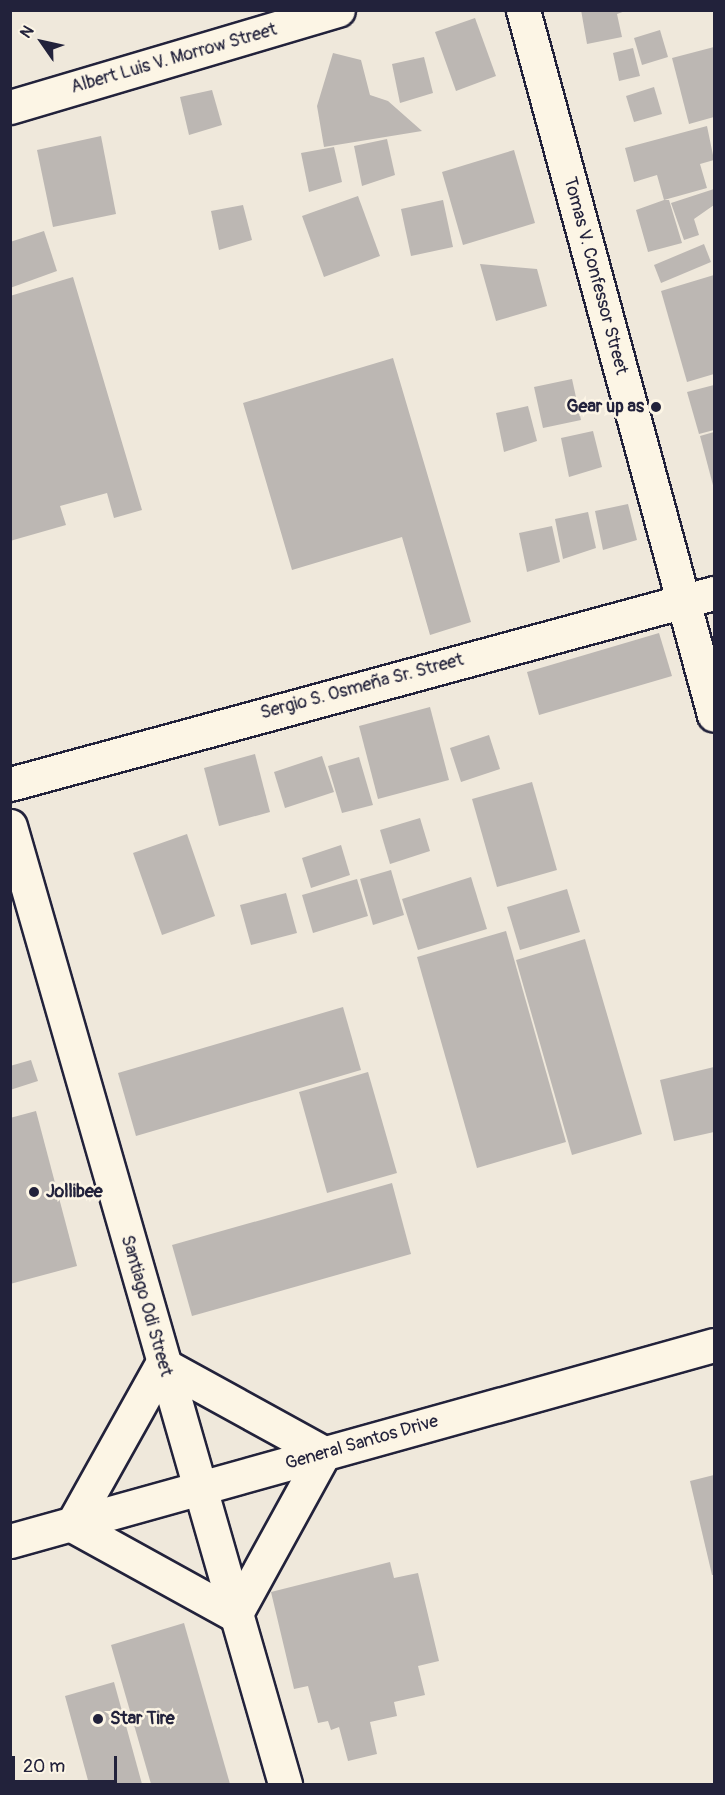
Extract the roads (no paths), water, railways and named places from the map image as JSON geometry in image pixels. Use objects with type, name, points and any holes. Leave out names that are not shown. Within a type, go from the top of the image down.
[{"type":"main road","name":"Albert Luis V. Morrow Street","points":[[10,107],[338,10]]},
{"type":"main road","name":"Tomas V. Confessor Street","points":[[524,10],[699,597],[714,715]]},
{"type":"main road","name":"Sergio S. Osmeña Sr. Street","points":[[10,784],[699,597]]},
{"type":"main road","name":"Santiago Odi Street","points":[[10,826],[162,1364],[285,1785]]},
{"type":"main road","name":"General Santos Drive","points":[[10,1541],[72,1526],[324,1453],[714,1345]]},
{"type":"main road","points":[[162,1364],[324,1453],[235,1615],[72,1526],[162,1364]]},
{"type":"place","name":"Gear up as","points":[[656,407]]},
{"type":"place","name":"Jollibee","points":[[34,1192]]},
{"type":"place","name":"Star Tire","points":[[98,1719]]}]
